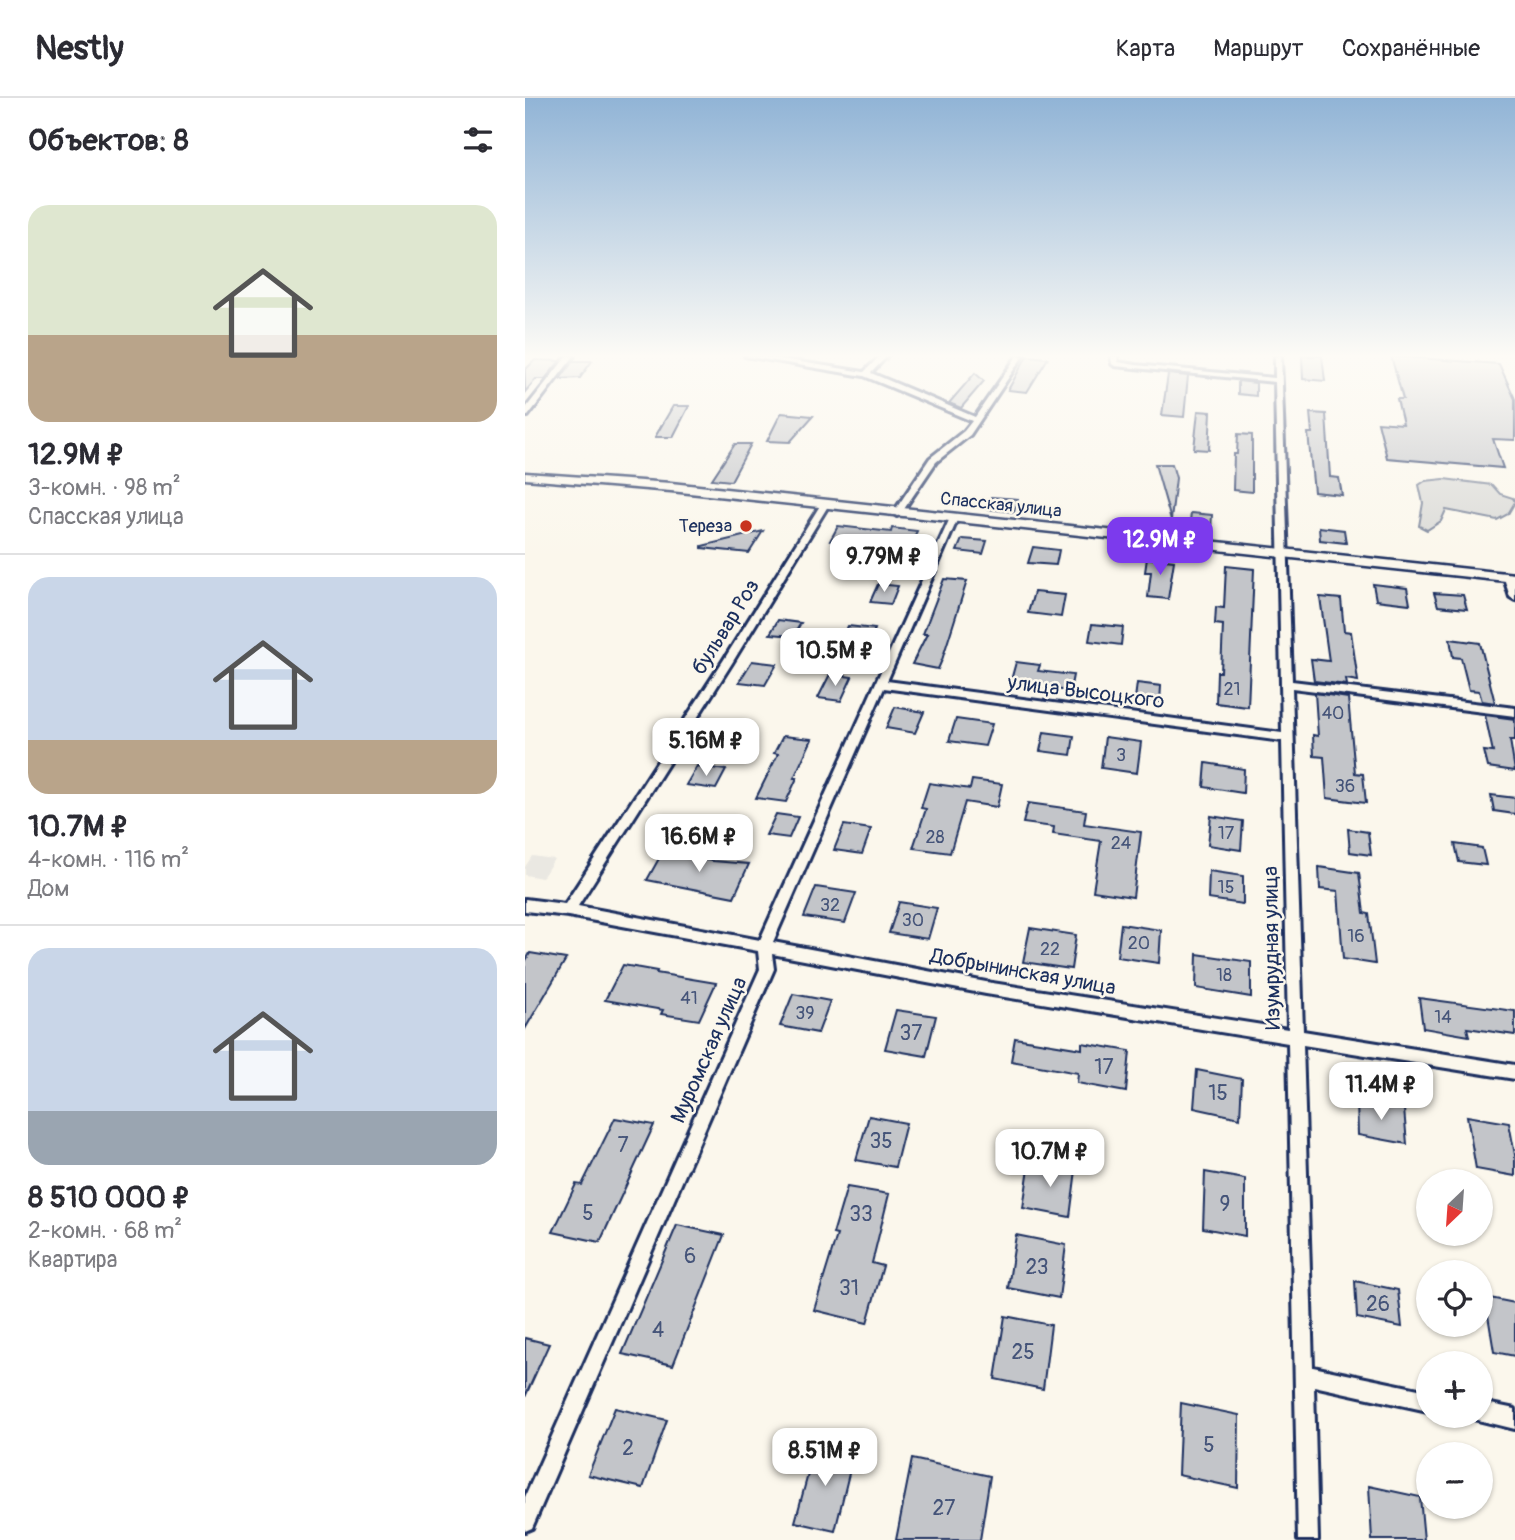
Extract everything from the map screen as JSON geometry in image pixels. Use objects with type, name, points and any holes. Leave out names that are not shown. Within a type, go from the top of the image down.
[{"type":"street","points":[[897,513],[933,460],[967,433],[974,423]]},
{"type":"street","name":"Изумрудная улица","points":[[1281,423],[1308,1540]]},
{"type":"street","name":"Спасская улица","points":[[525,476],[671,487],[824,506],[1512,578]]},
{"type":"street","name":"бульвар Роз","points":[[568,910],[824,506]]},
{"type":"street","name":"Муромская улица","points":[[525,1521],[767,969],[764,946],[954,518]]},
{"type":"street","points":[[1512,578],[1515,597]]},
{"type":"street","name":"улица Высоцкого","points":[[879,684],[1288,738]]},
{"type":"street","points":[[1288,684],[1515,712]]},
{"type":"street","name":"Добрынинская улица","points":[[525,905],[568,910],[986,988],[1515,1072]]},
{"type":"street","points":[[1305,1375],[1416,1398]]},
{"type":"street","points":[[1493,1414],[1515,1419]]},
{"type":"shaded area","points":[[1444,479],[1492,485],[1500,494],[1513,498],[1515,502],[1508,514],[1497,520],[1446,510],[1441,521],[1427,530],[1419,526],[1423,503],[1419,485],[1425,481]]},
{"type":"shaded area","points":[[532,856],[554,859],[542,878],[525,875],[525,867]]},
{"type":"building","points":[[663,423],[680,423],[673,437],[655,437]]},
{"type":"building","points":[[776,423],[807,423],[790,442],[767,441]]},
{"type":"building","points":[[1197,423],[1210,423],[1209,450],[1194,449]]},
{"type":"building","points":[[1311,423],[1327,423],[1330,477],[1339,478],[1342,495],[1314,492],[1308,433],[1312,433]]},
{"type":"building","points":[[1378,423],[1515,423],[1515,440],[1493,439],[1503,468],[1387,458]]},
{"type":"building","points":[[1238,434],[1252,435],[1252,492],[1233,490],[1234,454],[1237,454]]},
{"type":"building","points":[[735,444],[751,444],[731,481],[712,479]]},
{"type":"building","points":[[1155,464],[1172,464],[1176,478],[1171,520]]},
{"type":"building","points":[[991,497],[1018,499],[1014,512],[987,509]]},
{"type":"building","points":[[1191,513],[1212,515],[1211,531],[1189,529]]},
{"type":"building","points":[[838,526],[891,532],[892,528],[917,531],[909,548],[830,541]]},
{"type":"building","points":[[1319,527],[1344,530],[1346,543],[1320,540]]},
{"type":"building","points":[[763,531],[749,553],[702,548],[702,546]]},
{"type":"building","points":[[962,539],[987,541],[983,554],[957,551]]},
{"type":"building","points":[[1033,547],[1059,550],[1056,565],[1028,563]]},
{"type":"building","points":[[1147,558],[1174,561],[1168,599],[1148,597],[1151,572],[1145,572]]},
{"type":"building","points":[[1226,566],[1254,569],[1248,707],[1216,703],[1217,672],[1221,672],[1223,625],[1215,624],[1216,607],[1224,608]]},
{"type":"building","points":[[944,579],[967,581],[942,660],[938,669],[912,664],[927,634],[923,634]]},
{"type":"building","points":[[878,584],[898,586],[891,604],[870,602]]},
{"type":"building","points":[[1373,584],[1407,588],[1410,604],[1376,600]]},
{"type":"building","points":[[1034,592],[1065,595],[1061,617],[1028,613]]},
{"type":"building","points":[[1434,593],[1463,595],[1467,609],[1438,606]]},
{"type":"building","points":[[1320,597],[1341,599],[1344,631],[1351,632],[1358,681],[1346,679],[1347,685],[1314,681],[1311,659],[1329,661]]},
{"type":"building","points":[[778,620],[801,623],[793,636],[770,634]]},
{"type":"building","points":[[1092,624],[1123,627],[1121,645],[1089,641]]},
{"type":"building","points":[[848,626],[875,629],[867,647],[839,644]]},
{"type":"building","points":[[1450,639],[1480,643],[1495,703],[1482,701],[1479,691],[1469,690],[1461,658],[1453,657]]},
{"type":"building","points":[[752,661],[777,664],[765,685],[739,682]]},
{"type":"building","points":[[1016,662],[1040,665],[1038,671],[1073,675],[1070,691],[1010,684]]},
{"type":"building","points":[[830,674],[852,677],[841,701],[818,698]]},
{"type":"building","points":[[1137,683],[1161,686],[1160,702],[1135,699]]},
{"type":"building","points":[[1315,693],[1348,698],[1355,773],[1363,774],[1366,803],[1327,798],[1324,757],[1314,756],[1313,735],[1318,736]]},
{"type":"building","points":[[895,707],[924,712],[915,733],[886,728]]},
{"type":"building","points":[[1485,715],[1515,719],[1515,740],[1510,740],[1515,771],[1488,767],[1484,751],[1493,752]]},
{"type":"building","points":[[956,719],[992,724],[985,746],[949,741]]},
{"type":"building","points":[[723,725],[754,729],[745,746],[713,742]]},
{"type":"building","points":[[1044,732],[1074,736],[1071,755],[1040,751]]},
{"type":"building","points":[[783,736],[812,739],[794,778],[797,778],[786,802],[756,798],[778,754],[774,753]]},
{"type":"building","points":[[1105,737],[1141,742],[1137,773],[1101,768]]},
{"type":"building","points":[[1206,763],[1244,769],[1243,793],[1204,787]]},
{"type":"building","points":[[697,766],[726,770],[716,789],[686,785]]},
{"type":"building","points":[[972,780],[1002,784],[997,807],[965,802],[950,853],[913,848],[926,809],[921,808],[929,783],[970,789]]},
{"type":"building","points":[[1491,795],[1515,798],[1515,814],[1494,811]]},
{"type":"building","points":[[1028,803],[1086,811],[1084,824],[1141,832],[1133,897],[1093,891],[1101,841],[1053,834],[1054,827],[1023,823]]},
{"type":"building","points":[[776,814],[798,817],[789,838],[766,835]]},
{"type":"building","points":[[1211,816],[1243,821],[1241,850],[1208,845]]},
{"type":"building","points":[[844,825],[871,829],[862,854],[834,850]]},
{"type":"building","points":[[1348,829],[1368,832],[1371,855],[1350,852]]},
{"type":"building","points":[[1455,844],[1482,848],[1486,865],[1459,862]]},
{"type":"building","points":[[662,853],[749,864],[734,897],[647,880]]},
{"type":"building","points":[[1319,867],[1359,873],[1364,913],[1369,914],[1375,964],[1343,959],[1338,891],[1320,889]]},
{"type":"building","points":[[1209,871],[1243,876],[1243,904],[1208,899]]},
{"type":"building","points":[[816,887],[856,893],[845,923],[804,917]]},
{"type":"building","points":[[899,902],[937,908],[928,939],[889,933]]},
{"type":"building","points":[[1121,924],[1161,930],[1159,963],[1117,957]]},
{"type":"building","points":[[1030,928],[1076,935],[1071,969],[1023,962]]},
{"type":"building","points":[[530,953],[566,959],[525,1029],[525,962]]},
{"type":"building","points":[[1197,954],[1251,962],[1251,997],[1196,988]]},
{"type":"building","points":[[623,965],[716,983],[699,1020],[661,1014],[663,1010],[605,1000]]},
{"type":"building","points":[[793,994],[830,1001],[818,1033],[780,1026]]},
{"type":"building","points":[[1419,998],[1515,1011],[1515,1035],[1467,1028],[1469,1036],[1423,1028]]},
{"type":"building","points":[[896,1010],[936,1016],[926,1056],[885,1049]]},
{"type":"building","points":[[1015,1038],[1082,1049],[1082,1043],[1130,1051],[1126,1092],[1077,1083],[1078,1073],[1011,1061]]},
{"type":"building","points":[[1197,1070],[1242,1079],[1240,1118],[1194,1108]]},
{"type":"building","points":[[1357,1099],[1404,1109],[1407,1144],[1358,1135]]},
{"type":"building","points":[[869,1116],[906,1123],[895,1167],[856,1160]]},
{"type":"building","points":[[1467,1116],[1509,1123],[1515,1155],[1515,1176],[1493,1172],[1493,1169],[1476,1169]]},
{"type":"building","points":[[615,1118],[654,1125],[600,1242],[553,1232],[576,1184],[582,1185]]},
{"type":"building","points":[[1030,1161],[1076,1170],[1070,1217],[1023,1208]]},
{"type":"building","points":[[1205,1172],[1245,1179],[1245,1236],[1203,1228]]},
{"type":"building","points":[[847,1187],[889,1194],[872,1263],[883,1266],[867,1323],[814,1310],[837,1235],[833,1234]]},
{"type":"building","points":[[677,1225],[724,1235],[673,1365],[622,1354]]},
{"type":"building","points":[[1016,1235],[1066,1245],[1059,1298],[1008,1288]]},
{"type":"building","points":[[1355,1281],[1398,1290],[1402,1327],[1357,1318]]},
{"type":"building","points":[[1493,1299],[1515,1303],[1515,1356],[1494,1352],[1492,1337]]},
{"type":"building","points":[[1005,1316],[1051,1325],[1043,1389],[995,1379]]},
{"type":"building","points":[[525,1338],[549,1344],[525,1397]]},
{"type":"building","points":[[1181,1403],[1239,1415],[1238,1488],[1178,1475]]},
{"type":"building","points":[[615,1408],[667,1420],[643,1488],[588,1475]]},
{"type":"building","points":[[816,1445],[854,1453],[835,1531],[795,1522]]},
{"type":"building","points":[[912,1459],[990,1476],[980,1540],[896,1540]]},
{"type":"building","points":[[1369,1486],[1416,1496],[1416,1519],[1422,1519],[1424,1540],[1372,1540]]},
{"type":"place","name":"Тереза","points":[[746,526]]}]
